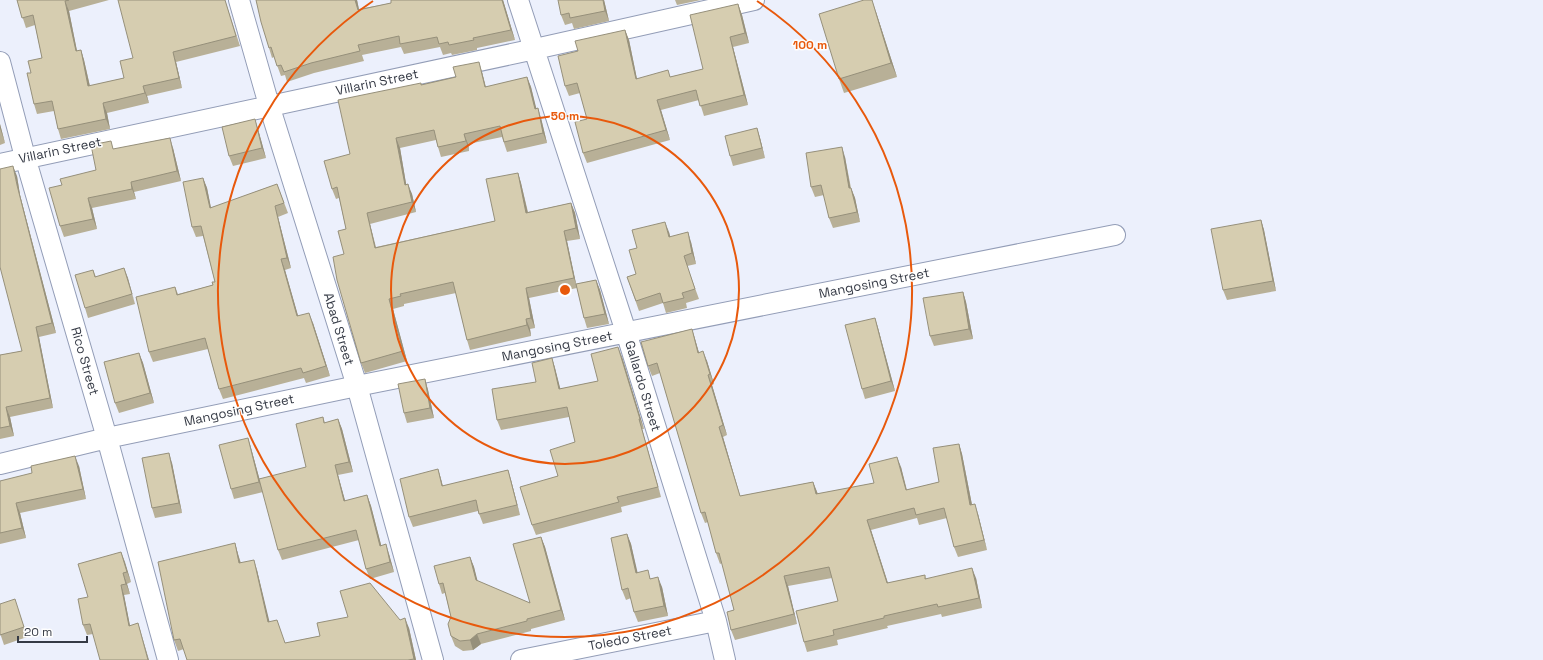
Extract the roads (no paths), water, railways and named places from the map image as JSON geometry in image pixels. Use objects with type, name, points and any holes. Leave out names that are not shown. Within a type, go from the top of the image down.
[{"type":"street","name":"Abad Street","points":[[239,0],[269,105],[357,386],[434,660]]},
{"type":"street","name":"Gallardo Street","points":[[518,0],[626,332],[716,621],[725,660]]},
{"type":"street","name":"Villarin Street","points":[[0,164],[25,157],[535,49],[754,0]]},
{"type":"street","name":"Rico Street","points":[[0,62],[25,157],[107,438],[168,660]]},
{"type":"street","name":"Mangosing Street","points":[[0,464],[107,438],[357,386],[1115,235]]},
{"type":"street","name":"Toledo Street","points":[[522,660],[716,621]]}]
